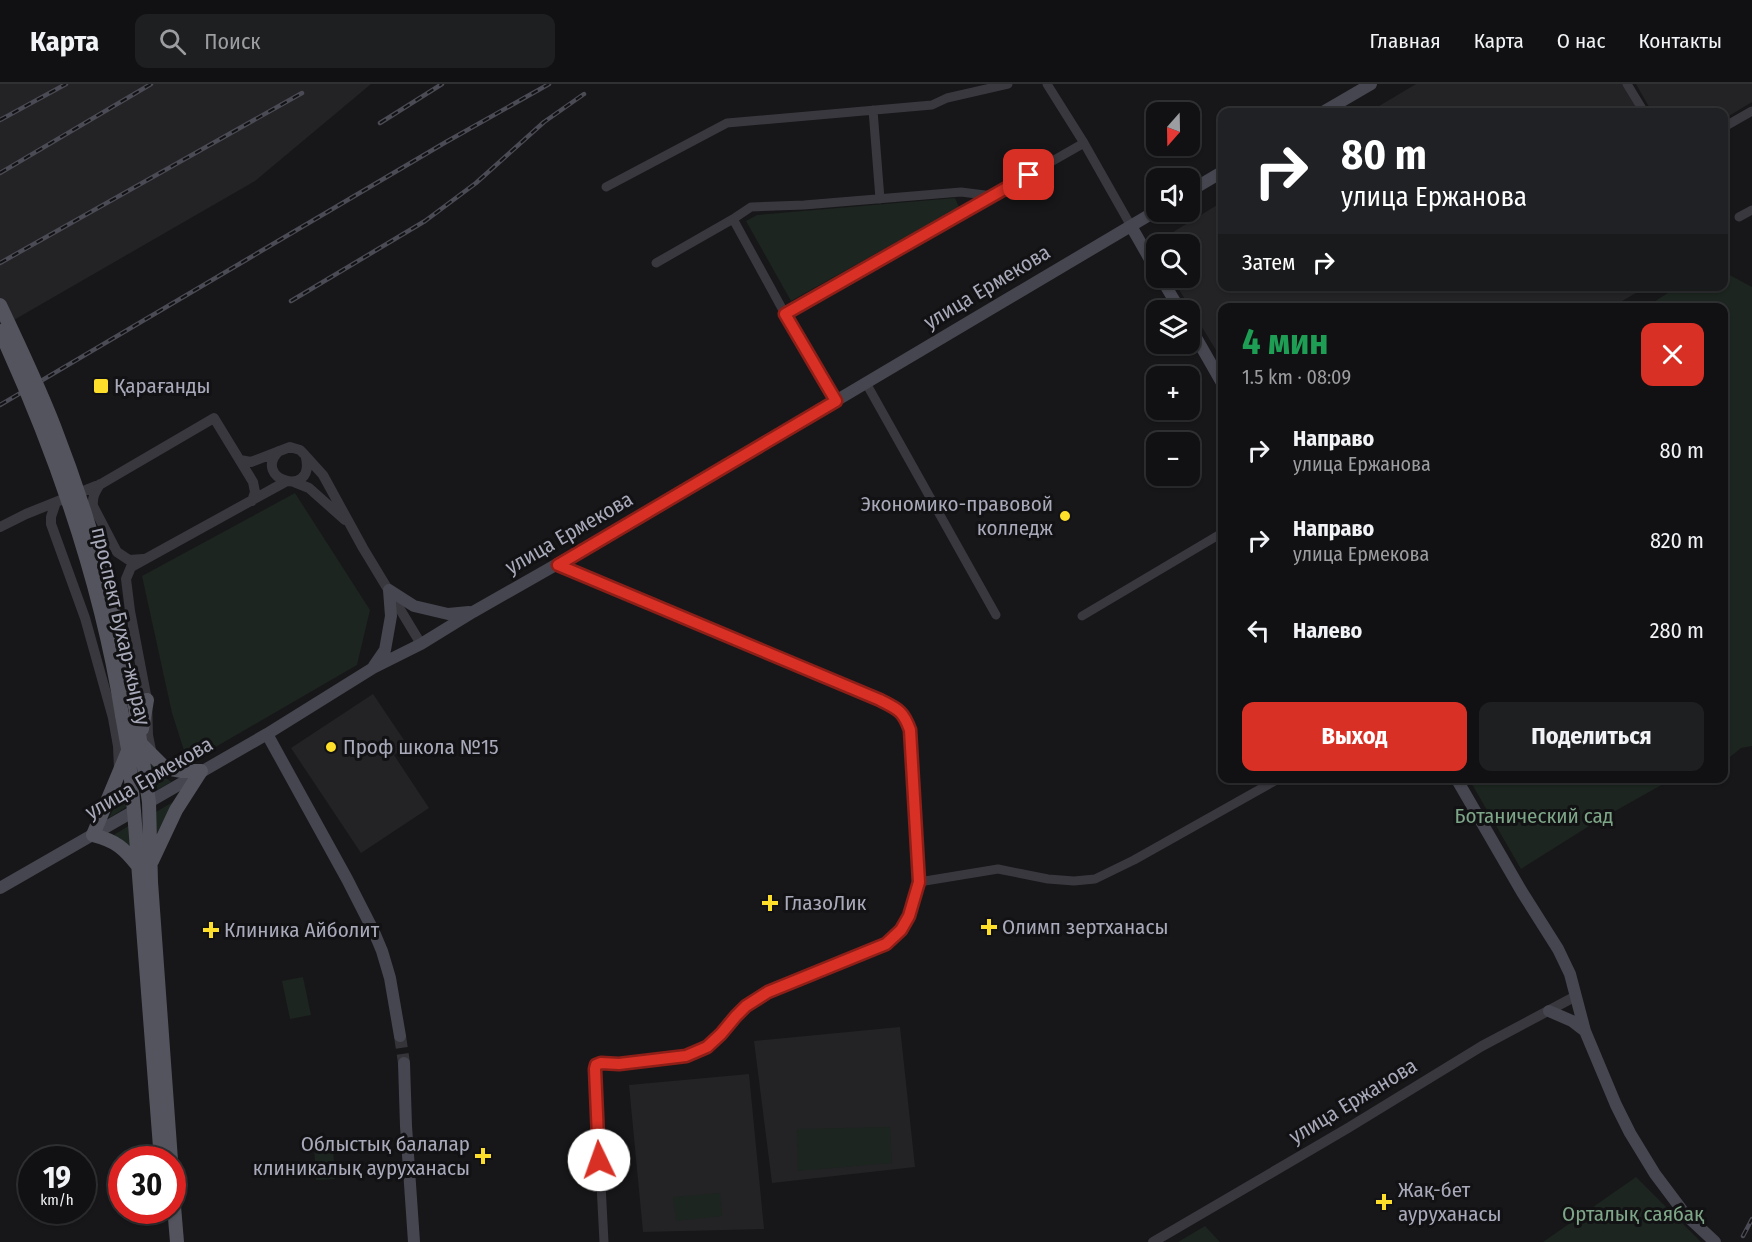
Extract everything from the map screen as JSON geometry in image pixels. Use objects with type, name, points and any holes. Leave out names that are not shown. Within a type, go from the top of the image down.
[{"type":"main road","points":[[1330,108],[1371,84]]},
{"type":"main road","points":[[1200,185],[1218,174]]},
{"type":"main road","name":"улица Ермекова","points":[[0,888],[267,734],[373,668],[421,644],[558,565],[1146,217]]},
{"type":"main road","points":[[1131,226],[1146,252]]},
{"type":"main road","name":"проспект Бухар-жырау","points":[[0,305],[54,425],[81,501],[141,703],[134,746],[134,811],[144,865],[160,1094],[161,1146]]},
{"type":"main road","name":"проспект Бухар-жырау","points":[[0,331],[38,418],[74,518],[104,628],[116,676],[117,717],[134,746],[148,802],[144,865]]},
{"type":"main road","points":[[1200,344],[1218,376]]},
{"type":"main road","points":[[389,590],[414,606],[448,614],[473,612]]},
{"type":"main road","points":[[373,668],[385,650],[391,616],[389,590]]},
{"type":"main road","points":[[267,734],[374,932],[390,978],[400,1036]]},
{"type":"main road","points":[[134,746],[152,755],[165,768],[201,771],[144,865],[126,850],[106,838],[93,835],[119,771],[134,746]]},
{"type":"main road","points":[[1459,783],[1558,949],[1570,974],[1585,1031],[1630,1133],[1654,1174],[1685,1214],[1715,1242]]},
{"type":"main road","points":[[1549,1011],[1585,1031]]},
{"type":"main road","points":[[404,1063],[414,1242]]},
{"type":"main road","name":"проспект Бухар-жырау","points":[[160,1094],[169,1146]]},
{"type":"main road","points":[[166,1224],[168,1242]]},
{"type":"main road","points":[[176,1224],[177,1242]]},
{"type":"street","points":[[606,187],[727,123],[932,105],[947,98],[1008,84]]},
{"type":"street","points":[[1047,84],[1084,143],[1131,226]]},
{"type":"street","points":[[1627,84],[1642,108]]},
{"type":"street","points":[[873,110],[880,199]]},
{"type":"street","points":[[1728,125],[1752,111]]},
{"type":"street","points":[[785,314],[1084,143]]},
{"type":"street","points":[[656,263],[751,207],[962,192],[993,196]]},
{"type":"street","points":[[1739,217],[1752,210]]},
{"type":"street","points":[[734,219],[785,314],[836,401]]},
{"type":"street","points":[[866,383],[996,615]]},
{"type":"street","points":[[0,527],[101,483],[214,418],[253,482],[255,492],[252,501]]},
{"type":"street","points":[[240,460],[251,462],[284,448],[300,450],[323,475],[421,644]]},
{"type":"street","points":[[280,450],[275,454],[272,465],[276,476],[309,488],[352,526]]},
{"type":"street","points":[[152,755],[141,703],[126,579],[131,567],[252,501],[290,482],[299,480],[306,473],[308,463],[306,458]]},
{"type":"street","points":[[101,483],[95,492],[93,506],[117,552],[129,560],[144,559]]},
{"type":"street","points":[[69,498],[93,506]]},
{"type":"street","points":[[56,502],[51,524],[117,717],[119,771]]},
{"type":"street","points":[[26,514],[35,515],[51,524]]},
{"type":"street","points":[[1082,616],[1218,535]]},
{"type":"street","points":[[558,565],[880,700],[896,708],[905,717],[910,730],[919,882],[909,916],[901,930],[886,944],[768,992],[746,1006],[707,1047],[686,1056],[596,1065],[604,1242]]},
{"type":"street","points":[[919,882],[998,869],[1048,879],[1074,881],[1095,879],[1271,783]]},
{"type":"street","name":"улица Ержанова","points":[[1153,1242],[1482,1047],[1576,996]]},
{"type":"shaded area","points":[[0,84],[371,84],[255,181],[0,328]]},
{"type":"shaded area","points":[[1416,84],[1624,84],[1639,108],[1376,108]]},
{"type":"shaded area","points":[[1636,84],[1752,84],[1752,102],[1728,117],[1728,108],[1650,108]]},
{"type":"shaded area","points":[[1218,204],[1218,291],[1639,291],[1619,303],[1218,303],[1218,353],[1200,324],[1200,300],[1185,300],[1178,288],[1200,288],[1200,234],[1170,234],[1189,222],[1200,222],[1200,216]]},
{"type":"shaded area","points":[[373,694],[408,746],[394,755],[429,808],[361,853],[291,748]]},
{"type":"shaded area","points":[[900,1027],[915,1167],[772,1183],[754,1041]]},
{"type":"shaded area","points":[[749,1074],[764,1229],[643,1232],[629,1085]]},
{"type":"green space","points":[[955,198],[959,207],[791,301],[746,221],[757,215]]},
{"type":"green space","points":[[1728,274],[1752,287],[1752,746],[1741,748],[1728,759],[1728,303],[1652,303],[1671,291],[1728,291]]},
{"type":"green space","points":[[295,493],[370,610],[357,665],[188,763],[172,713],[142,576]]},
{"type":"green space","points":[[148,761],[171,782],[152,793]]},
{"type":"green space","points":[[125,783],[128,806],[109,818]]},
{"type":"green space","name":"Ботанический сад","points":[[1471,783],[1665,783],[1594,823],[1521,869]]},
{"type":"green space","points":[[173,802],[156,835],[154,813]]},
{"type":"green space","points":[[130,825],[131,850],[112,836]]},
{"type":"green space","points":[[303,977],[311,1015],[290,1019],[282,981]]},
{"type":"green space","points":[[890,1127],[892,1163],[798,1171],[797,1129]]},
{"type":"green space","points":[[333,1145],[335,1179],[316,1180],[314,1146]]},
{"type":"green space","name":"Орталық саябақ","points":[[1636,1177],[1701,1242],[1543,1242]]},
{"type":"green space","points":[[720,1193],[722,1216],[676,1221],[673,1197]]},
{"type":"green space","points":[[1205,1226],[1220,1242],[1178,1242]]},
{"type":"tunnel","points":[[400,1036],[404,1063]]},
{"type":"railway","points":[[0,120],[66,84]]},
{"type":"railway","points":[[0,173],[151,84]]},
{"type":"railway","points":[[380,123],[442,84]]},
{"type":"railway","points":[[0,405],[446,142],[549,84]]},
{"type":"railway","points":[[0,263],[302,93]]},
{"type":"railway","points":[[291,301],[425,221],[476,183],[544,122],[584,94]]},
{"type":"railway","points":[[1743,1236],[1752,1219]]},
{"type":"place","name":"Қарағанды","points":[[101,386]]},
{"type":"place","name":"Экономико-правовой колледж","points":[[1065,516]]},
{"type":"place","name":"Проф школа №15","points":[[331,747]]},
{"type":"place","name":"ГлазоЛик","points":[[770,903]]},
{"type":"place","name":"Олимп зертханасы","points":[[989,927]]},
{"type":"place","name":"Клиника Айболит","points":[[211,930]]},
{"type":"place","name":"Облыстық балалар клиникалық ауруханасы","points":[[483,1156]]},
{"type":"place","name":"Жақ-бет ауруханасы","points":[[1384,1202]]},
{"type":"route","points":[[599,1160],[596,1065],[686,1056],[707,1047],[746,1006],[768,992],[886,944],[901,930],[909,916],[919,882],[910,730],[905,717],[896,708],[880,700],[558,565],[836,401],[785,314],[1029,175]]}]
